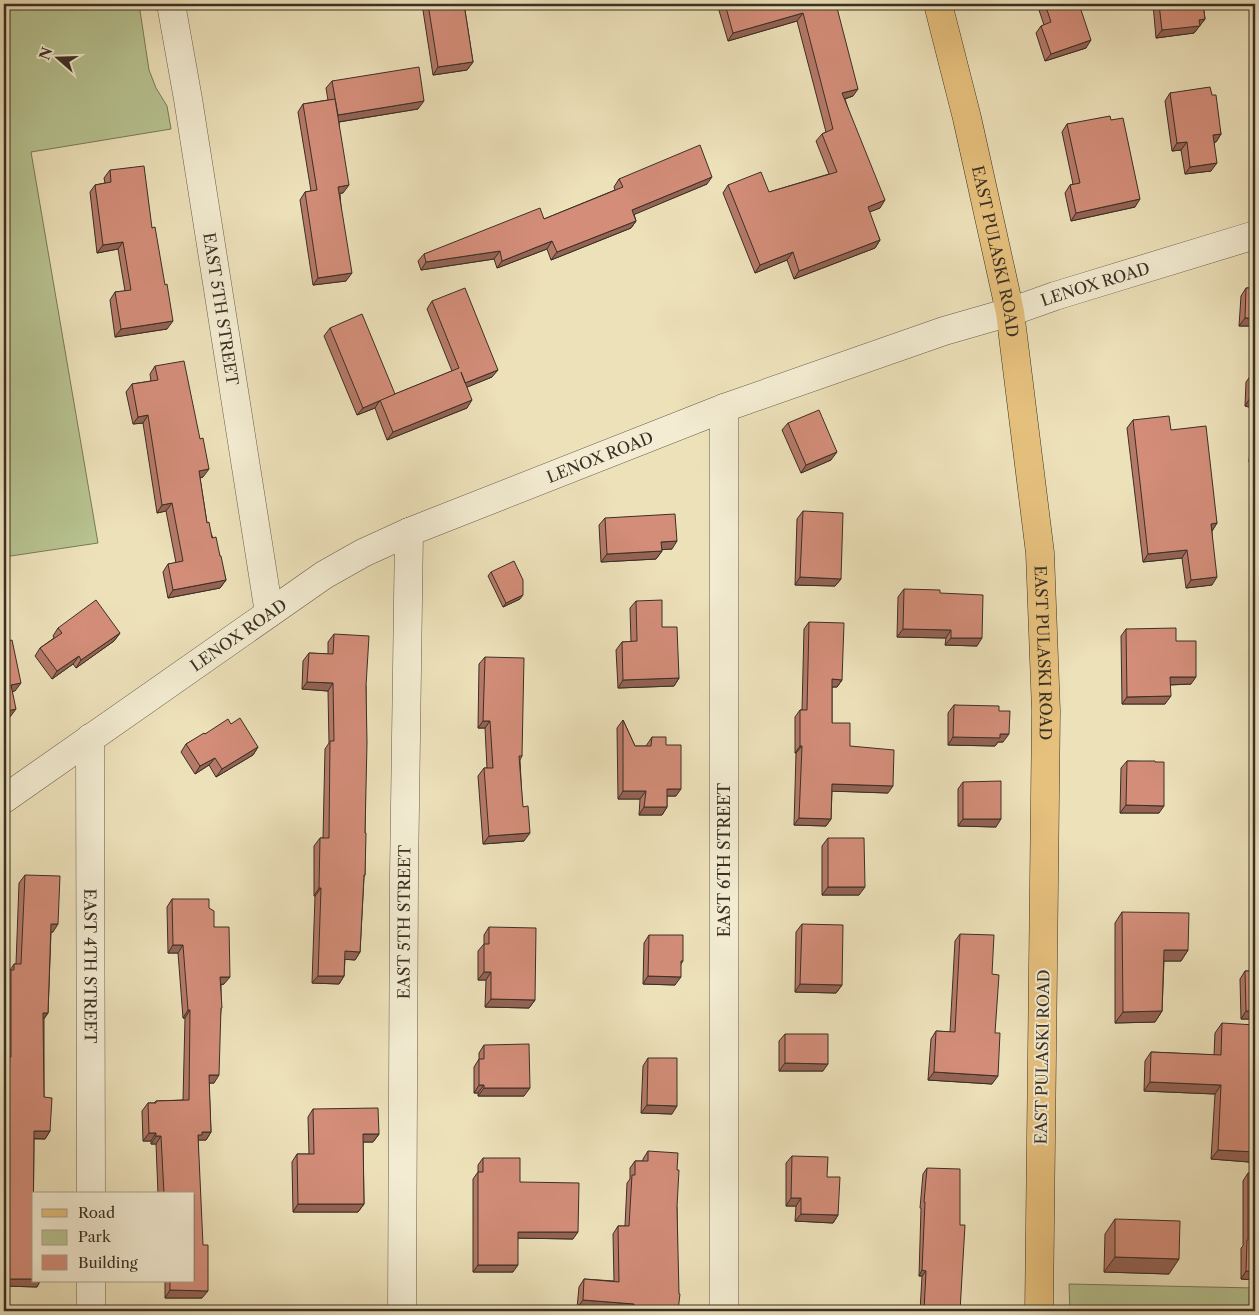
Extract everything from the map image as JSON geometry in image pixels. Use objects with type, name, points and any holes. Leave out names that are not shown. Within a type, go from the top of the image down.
[{"type":"main road","name":"EAST PULASKI ROAD","points":[[938,4],[967,118],[1010,312],[1040,553],[1046,711],[1039,1311]]},
{"type":"street","name":"EAST 5TH STREET","points":[[171,4],[269,613]]},
{"type":"street","name":"LENOX ROAD","points":[[4,799],[324,575],[363,553],[410,532],[724,408],[944,331],[1255,235]]},
{"type":"street","name":"EAST 6TH STREET","points":[[724,408],[724,1311]]},
{"type":"street","name":"EAST 5TH STREET","points":[[402,1311],[404,884],[410,532]]},
{"type":"street","name":"EAST 4TH STREET","points":[[90,738],[91,1192]]},
{"type":"street","points":[[91,1282],[91,1311]]},
{"type":"green space","points":[[4,4],[139,4],[149,70],[156,88],[167,106],[171,129],[31,152],[98,543],[4,557]]},
{"type":"green space","points":[[1069,1284],[1255,1288],[1255,1311],[1070,1311]]},
{"type":"building","points":[[428,4],[464,4],[473,62],[438,67]]},
{"type":"building","points":[[725,4],[816,4],[817,9],[836,4],[858,89],[842,93],[885,200],[868,207],[880,240],[799,271],[793,252],[760,265],[728,185],[761,172],[769,192],[837,172],[822,134],[833,129],[803,13],[733,33]]},
{"type":"building","points":[[1045,4],[1079,4],[1091,40],[1051,54],[1041,26],[1051,22]]},
{"type":"building","points":[[1159,4],[1203,4],[1205,19],[1199,20],[1200,26],[1162,30]]},
{"type":"building","points":[[419,67],[424,101],[338,115],[332,81]]},
{"type":"building","points":[[1210,87],[1212,95],[1216,95],[1221,134],[1213,135],[1217,163],[1190,167],[1187,142],[1177,143],[1170,93]]},
{"type":"building","points":[[335,99],[349,185],[338,187],[352,273],[318,278],[305,192],[317,190],[303,104]]},
{"type":"building","points":[[1110,116],[1111,120],[1123,118],[1140,199],[1076,213],[1070,185],[1080,183],[1067,124]]},
{"type":"building","points":[[700,145],[712,177],[632,210],[636,221],[557,252],[552,241],[502,261],[500,251],[426,262],[424,254],[540,208],[544,219],[623,187],[619,179]]},
{"type":"building","points":[[144,166],[152,228],[155,227],[173,321],[121,329],[115,292],[131,290],[123,242],[103,245],[95,185],[111,182],[110,170]]},
{"type":"building","points":[[465,288],[498,370],[465,383],[472,400],[393,432],[380,400],[459,368],[432,301]]},
{"type":"building","points":[[1246,288],[1255,288],[1255,318],[1245,318]]},
{"type":"building","points":[[362,314],[395,394],[363,408],[330,328]]},
{"type":"building","points":[[184,361],[200,439],[203,438],[209,469],[199,471],[207,523],[209,522],[212,538],[216,537],[226,580],[173,590],[168,564],[183,561],[172,503],[162,505],[148,415],[138,417],[132,384],[158,380],[155,366]]},
{"type":"building","points":[[1251,375],[1255,375],[1255,399],[1250,398]]},
{"type":"building","points":[[819,410],[837,452],[806,465],[788,423]]},
{"type":"building","points":[[1169,416],[1171,430],[1206,426],[1217,523],[1211,524],[1217,577],[1191,580],[1187,550],[1148,554],[1133,420]]},
{"type":"building","points":[[803,511],[843,513],[841,579],[800,577]]},
{"type":"building","points":[[675,514],[677,541],[661,542],[662,551],[607,554],[605,518]]},
{"type":"building","points":[[514,561],[523,580],[523,595],[506,603],[491,572]]},
{"type":"building","points":[[904,589],[940,590],[940,593],[983,595],[982,638],[951,638],[951,630],[903,629]]},
{"type":"building","points":[[96,600],[120,633],[81,660],[79,656],[57,671],[40,648],[62,633],[58,628]]},
{"type":"building","points":[[662,600],[662,627],[677,627],[679,678],[623,680],[622,642],[637,641],[636,601]]},
{"type":"building","points":[[809,622],[844,623],[842,680],[832,679],[832,723],[850,723],[850,746],[894,750],[893,786],[832,784],[831,819],[799,818],[802,746],[800,746],[800,710],[807,710]]},
{"type":"building","points":[[1176,628],[1176,641],[1196,641],[1196,677],[1170,677],[1171,696],[1127,697],[1126,629]]},
{"type":"building","points":[[334,634],[369,636],[366,686],[365,875],[360,952],[345,951],[344,976],[318,976],[321,888],[319,888],[320,838],[329,838],[330,741],[334,741],[333,683],[307,682],[309,653],[333,654]]},
{"type":"building","points":[[12,640],[21,683],[11,685],[16,709],[4,712],[4,642]]},
{"type":"building","points":[[485,657],[524,658],[522,756],[519,756],[523,807],[528,806],[530,833],[489,836],[484,768],[493,768],[490,721],[483,721]]},
{"type":"building","points":[[954,705],[999,706],[999,711],[1010,711],[1009,734],[1000,734],[1000,738],[953,737]]},
{"type":"building","points":[[240,718],[258,747],[222,769],[215,758],[200,766],[186,744],[228,719],[231,724]]},
{"type":"building","points":[[623,720],[635,746],[651,746],[652,737],[666,737],[666,745],[681,745],[681,789],[667,789],[667,807],[644,807],[646,791],[623,791]]},
{"type":"building","points":[[1127,761],[1164,762],[1164,806],[1126,805]]},
{"type":"building","points":[[1001,781],[1001,819],[963,819],[963,782]]},
{"type":"building","points":[[828,838],[864,838],[865,887],[828,887]]},
{"type":"building","points":[[25,875],[60,876],[58,924],[51,924],[48,1013],[43,1013],[44,1097],[52,1098],[50,1131],[34,1131],[32,1279],[4,1279],[4,1166],[8,1166],[9,1118],[4,1117],[4,1057],[11,1057],[11,970],[14,970],[14,964],[21,964]]},
{"type":"building","points":[[172,899],[209,899],[209,908],[214,911],[214,927],[229,927],[230,977],[220,977],[222,1008],[219,1075],[209,1075],[211,1132],[202,1132],[202,1135],[198,1135],[203,1245],[208,1245],[208,1291],[170,1290],[170,1282],[195,1282],[195,1192],[164,1192],[161,1136],[156,1136],[156,1133],[149,1133],[148,1103],[189,1100],[190,1010],[188,1010],[183,945],[173,945]]},
{"type":"building","points":[[1122,912],[1189,913],[1188,950],[1164,950],[1162,1011],[1123,1012]]},
{"type":"building","points":[[802,924],[843,925],[842,985],[800,984]]},
{"type":"building","points":[[489,927],[536,928],[535,1000],[491,999],[491,972],[484,972],[484,944],[489,944]]},
{"type":"building","points":[[960,934],[994,935],[992,974],[999,975],[995,1033],[1000,1033],[998,1076],[934,1072],[936,1031],[955,1032]]},
{"type":"building","points":[[649,935],[683,935],[681,977],[648,976]]},
{"type":"building","points":[[1245,971],[1255,971],[1255,1011],[1246,1011]]},
{"type":"building","points":[[1222,1023],[1255,1025],[1255,1152],[1218,1150],[1221,1085],[1150,1082],[1151,1052],[1221,1055]]},
{"type":"building","points":[[785,1034],[828,1034],[828,1064],[785,1063]]},
{"type":"building","points":[[529,1044],[530,1088],[484,1088],[484,1085],[479,1085],[479,1059],[484,1059],[484,1045]]},
{"type":"building","points":[[648,1058],[677,1058],[677,1106],[647,1105]]},
{"type":"building","points":[[378,1108],[379,1134],[363,1134],[364,1204],[298,1204],[297,1154],[314,1154],[313,1109]]},
{"type":"building","points":[[648,1151],[678,1153],[677,1207],[680,1294],[678,1311],[634,1311],[634,1304],[583,1300],[584,1279],[619,1282],[618,1226],[629,1226],[632,1175],[635,1175],[635,1161],[648,1161]]},
{"type":"building","points":[[792,1156],[828,1157],[827,1177],[840,1177],[838,1215],[801,1214],[801,1198],[791,1198]]},
{"type":"building","points":[[483,1158],[520,1158],[520,1182],[579,1183],[578,1232],[518,1232],[518,1265],[478,1265],[478,1172],[483,1172]]},
{"type":"building","points":[[927,1168],[960,1169],[960,1225],[965,1225],[960,1311],[924,1311],[926,1271],[922,1270]]},
{"type":"building","points":[[1248,1173],[1255,1173],[1255,1272],[1246,1271]]},
{"type":"building","points":[[1115,1219],[1180,1221],[1179,1259],[1115,1257]]}]
